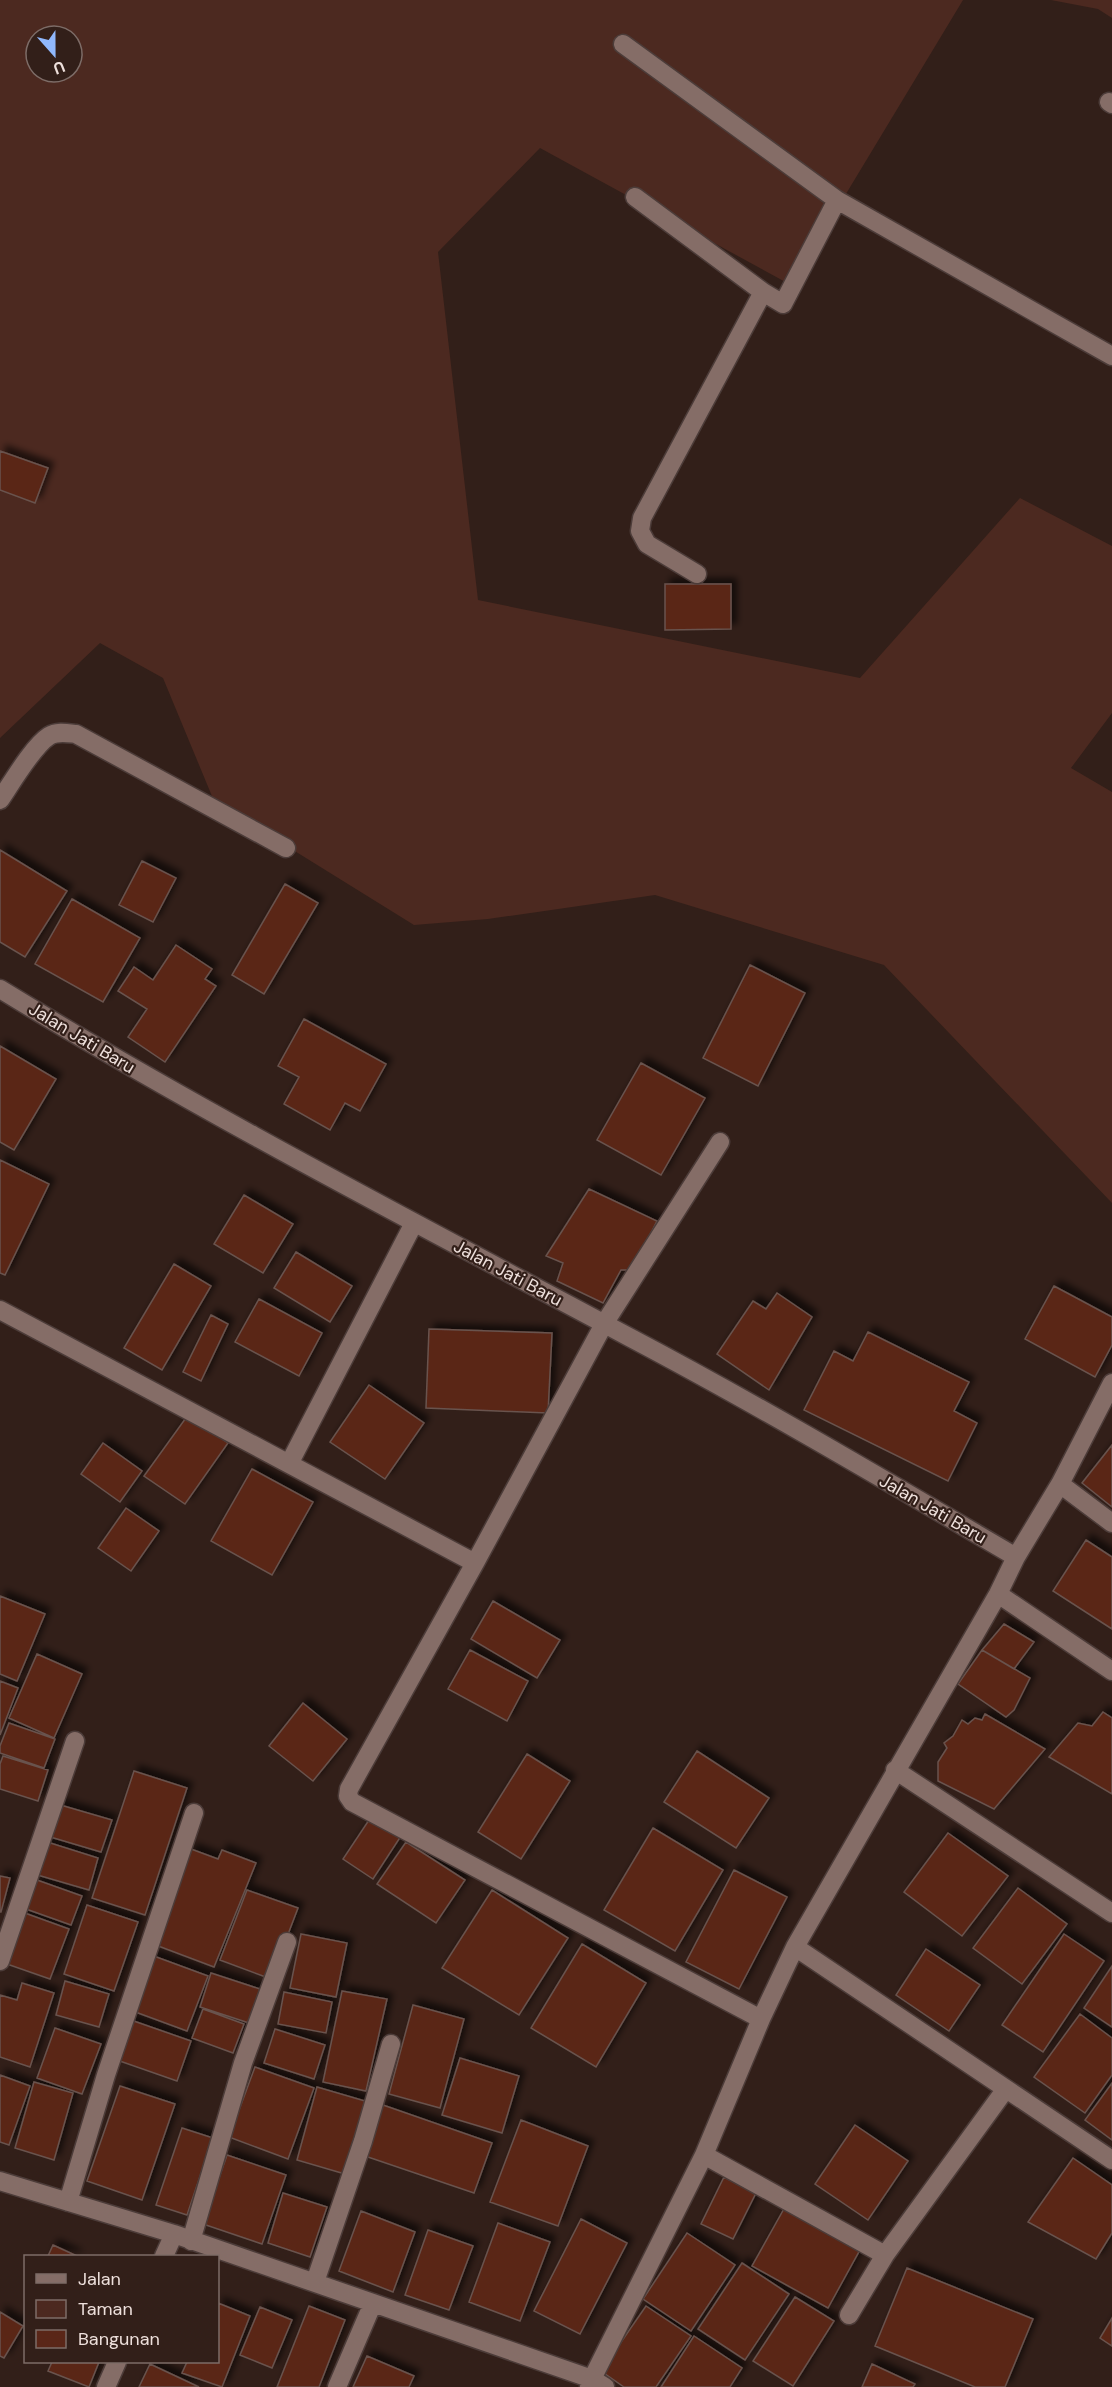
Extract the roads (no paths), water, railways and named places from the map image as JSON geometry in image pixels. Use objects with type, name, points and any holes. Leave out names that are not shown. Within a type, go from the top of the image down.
[{"type":"street","points":[[623,44],[837,200],[1112,356]]},
{"type":"street","points":[[636,197],[763,292],[783,303],[837,200]]},
{"type":"street","points":[[697,574],[647,544],[640,531],[642,518],[763,292]]},
{"type":"street","points":[[0,800],[38,746],[49,736],[63,732],[76,734],[286,848]]},
{"type":"street","name":"Jalan Jati Baru","points":[[0,989],[96,1048],[414,1223],[604,1324],[1016,1557]]},
{"type":"street","points":[[720,1142],[604,1324],[350,1789],[349,1800],[761,2019]]},
{"type":"street","points":[[289,1464],[414,1223]]},
{"type":"street","points":[[0,1310],[475,1563]]},
{"type":"street","points":[[0,2181],[315,2282],[595,2384],[704,2155],[761,2019],[795,1947],[894,1770],[1060,1484],[1112,1383]]},
{"type":"street","points":[[1060,1484],[1112,1523]]},
{"type":"street","points":[[998,1594],[1112,1671]]},
{"type":"street","points":[[0,1961],[75,1740]]},
{"type":"street","points":[[894,1770],[1112,1913]]},
{"type":"street","points":[[68,2202],[106,2075],[194,1813]]},
{"type":"street","points":[[165,2255],[182,2238],[287,1942]]},
{"type":"street","points":[[795,1947],[1112,2160]]},
{"type":"street","points":[[315,2282],[363,2141],[391,2044]]},
{"type":"street","points":[[849,2315],[885,2255],[1005,2090]]},
{"type":"street","points":[[704,2155],[885,2255]]},
{"type":"street","points":[[337,2387],[373,2303]]},
{"type":"street","points":[[106,2387],[116,2363]]}]
